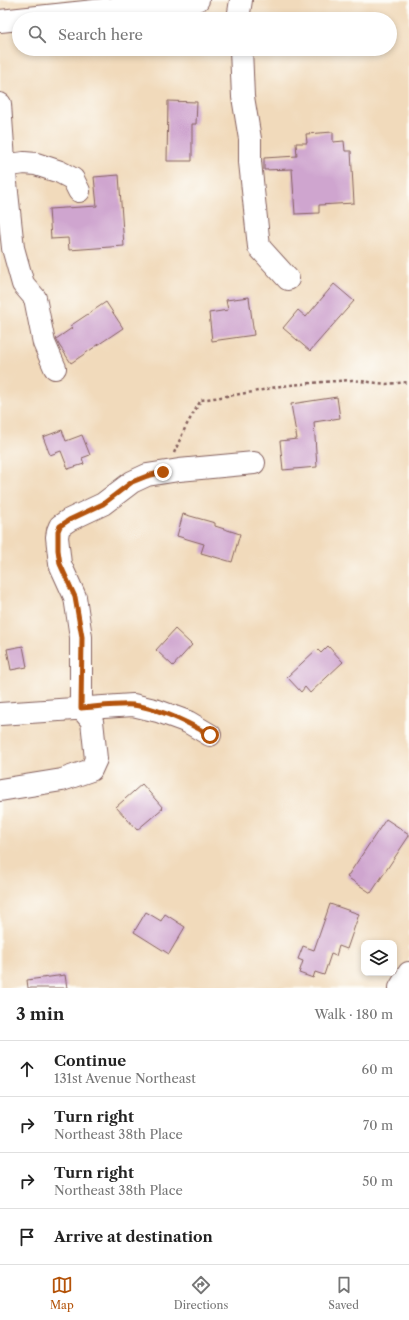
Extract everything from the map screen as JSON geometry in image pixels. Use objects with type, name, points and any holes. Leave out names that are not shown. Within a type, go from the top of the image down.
[{"type":"street","points":[[85,12],[198,0]]},
{"type":"street","points":[[239,12],[241,0]]},
{"type":"street","points":[[0,21],[12,20]]},
{"type":"street","points":[[241,56],[243,96],[250,139],[250,162],[259,247],[288,279]]},
{"type":"street","points":[[0,104],[4,166],[13,248],[23,284],[35,298],[44,343],[55,368]]},
{"type":"street","points":[[4,166],[24,163],[36,164],[60,172],[73,179],[79,191]]},
{"type":"street","points":[[0,790],[62,780],[91,770],[96,759],[92,721],[81,708],[82,637],[75,597],[60,564],[58,531],[60,526],[69,520],[103,504],[132,482],[147,476],[179,470],[254,463]]},
{"type":"street","points":[[0,714],[133,705],[158,711],[188,722],[210,735]]},
{"type":"street","points":[[400,988],[409,973]]},
{"type":"path","points":[[163,472],[171,460],[186,426],[201,400],[281,386],[322,382],[352,380],[386,384],[409,382]]},
{"type":"building","points":[[168,101],[197,102],[196,124],[192,124],[192,161],[167,161]]},
{"type":"building","points":[[333,132],[333,142],[344,141],[345,151],[351,151],[354,203],[319,205],[319,213],[295,214],[292,169],[264,170],[264,158],[297,156],[296,143],[307,143],[306,134]]},
{"type":"building","points":[[119,175],[124,246],[69,250],[68,238],[51,239],[49,209],[97,206],[94,177]]},
{"type":"building","points":[[334,284],[354,301],[310,351],[283,328],[298,310],[306,317]]},
{"type":"building","points":[[249,297],[254,335],[212,341],[209,313],[228,310],[226,300]]},
{"type":"building","points":[[106,302],[123,328],[71,363],[56,339],[72,328],[70,326]]},
{"type":"building","points":[[337,397],[340,418],[314,422],[317,467],[283,470],[280,441],[297,439],[291,404]]},
{"type":"building","points":[[62,430],[66,441],[82,435],[90,455],[82,458],[84,464],[68,469],[61,451],[50,455],[43,437]]},
{"type":"building","points":[[183,514],[215,523],[215,526],[240,534],[232,562],[201,553],[204,544],[177,536]]},
{"type":"building","points":[[175,629],[192,645],[173,666],[156,650]]},
{"type":"building","points":[[23,646],[27,667],[11,670],[7,649]]},
{"type":"building","points":[[328,646],[343,662],[310,693],[305,687],[301,692],[287,677],[317,649],[321,653]]},
{"type":"building","points":[[142,784],[163,808],[137,830],[116,807]]},
{"type":"building","points":[[386,819],[409,834],[409,836],[371,893],[347,877]]},
{"type":"building","points":[[330,904],[359,914],[347,949],[339,946],[336,956],[331,954],[324,975],[315,972],[313,978],[299,973],[303,961],[298,959],[303,946],[314,950]]},
{"type":"building","points":[[146,912],[161,921],[165,914],[185,927],[169,954],[134,932]]},
{"type":"building","points":[[65,975],[67,988],[28,988],[27,980]]},
{"type":"route","points":[[163,472],[132,482],[103,504],[69,520],[60,526],[58,531],[57,537],[60,564],[75,597],[82,637],[81,708],[133,705],[158,711],[188,722],[210,735]]}]
